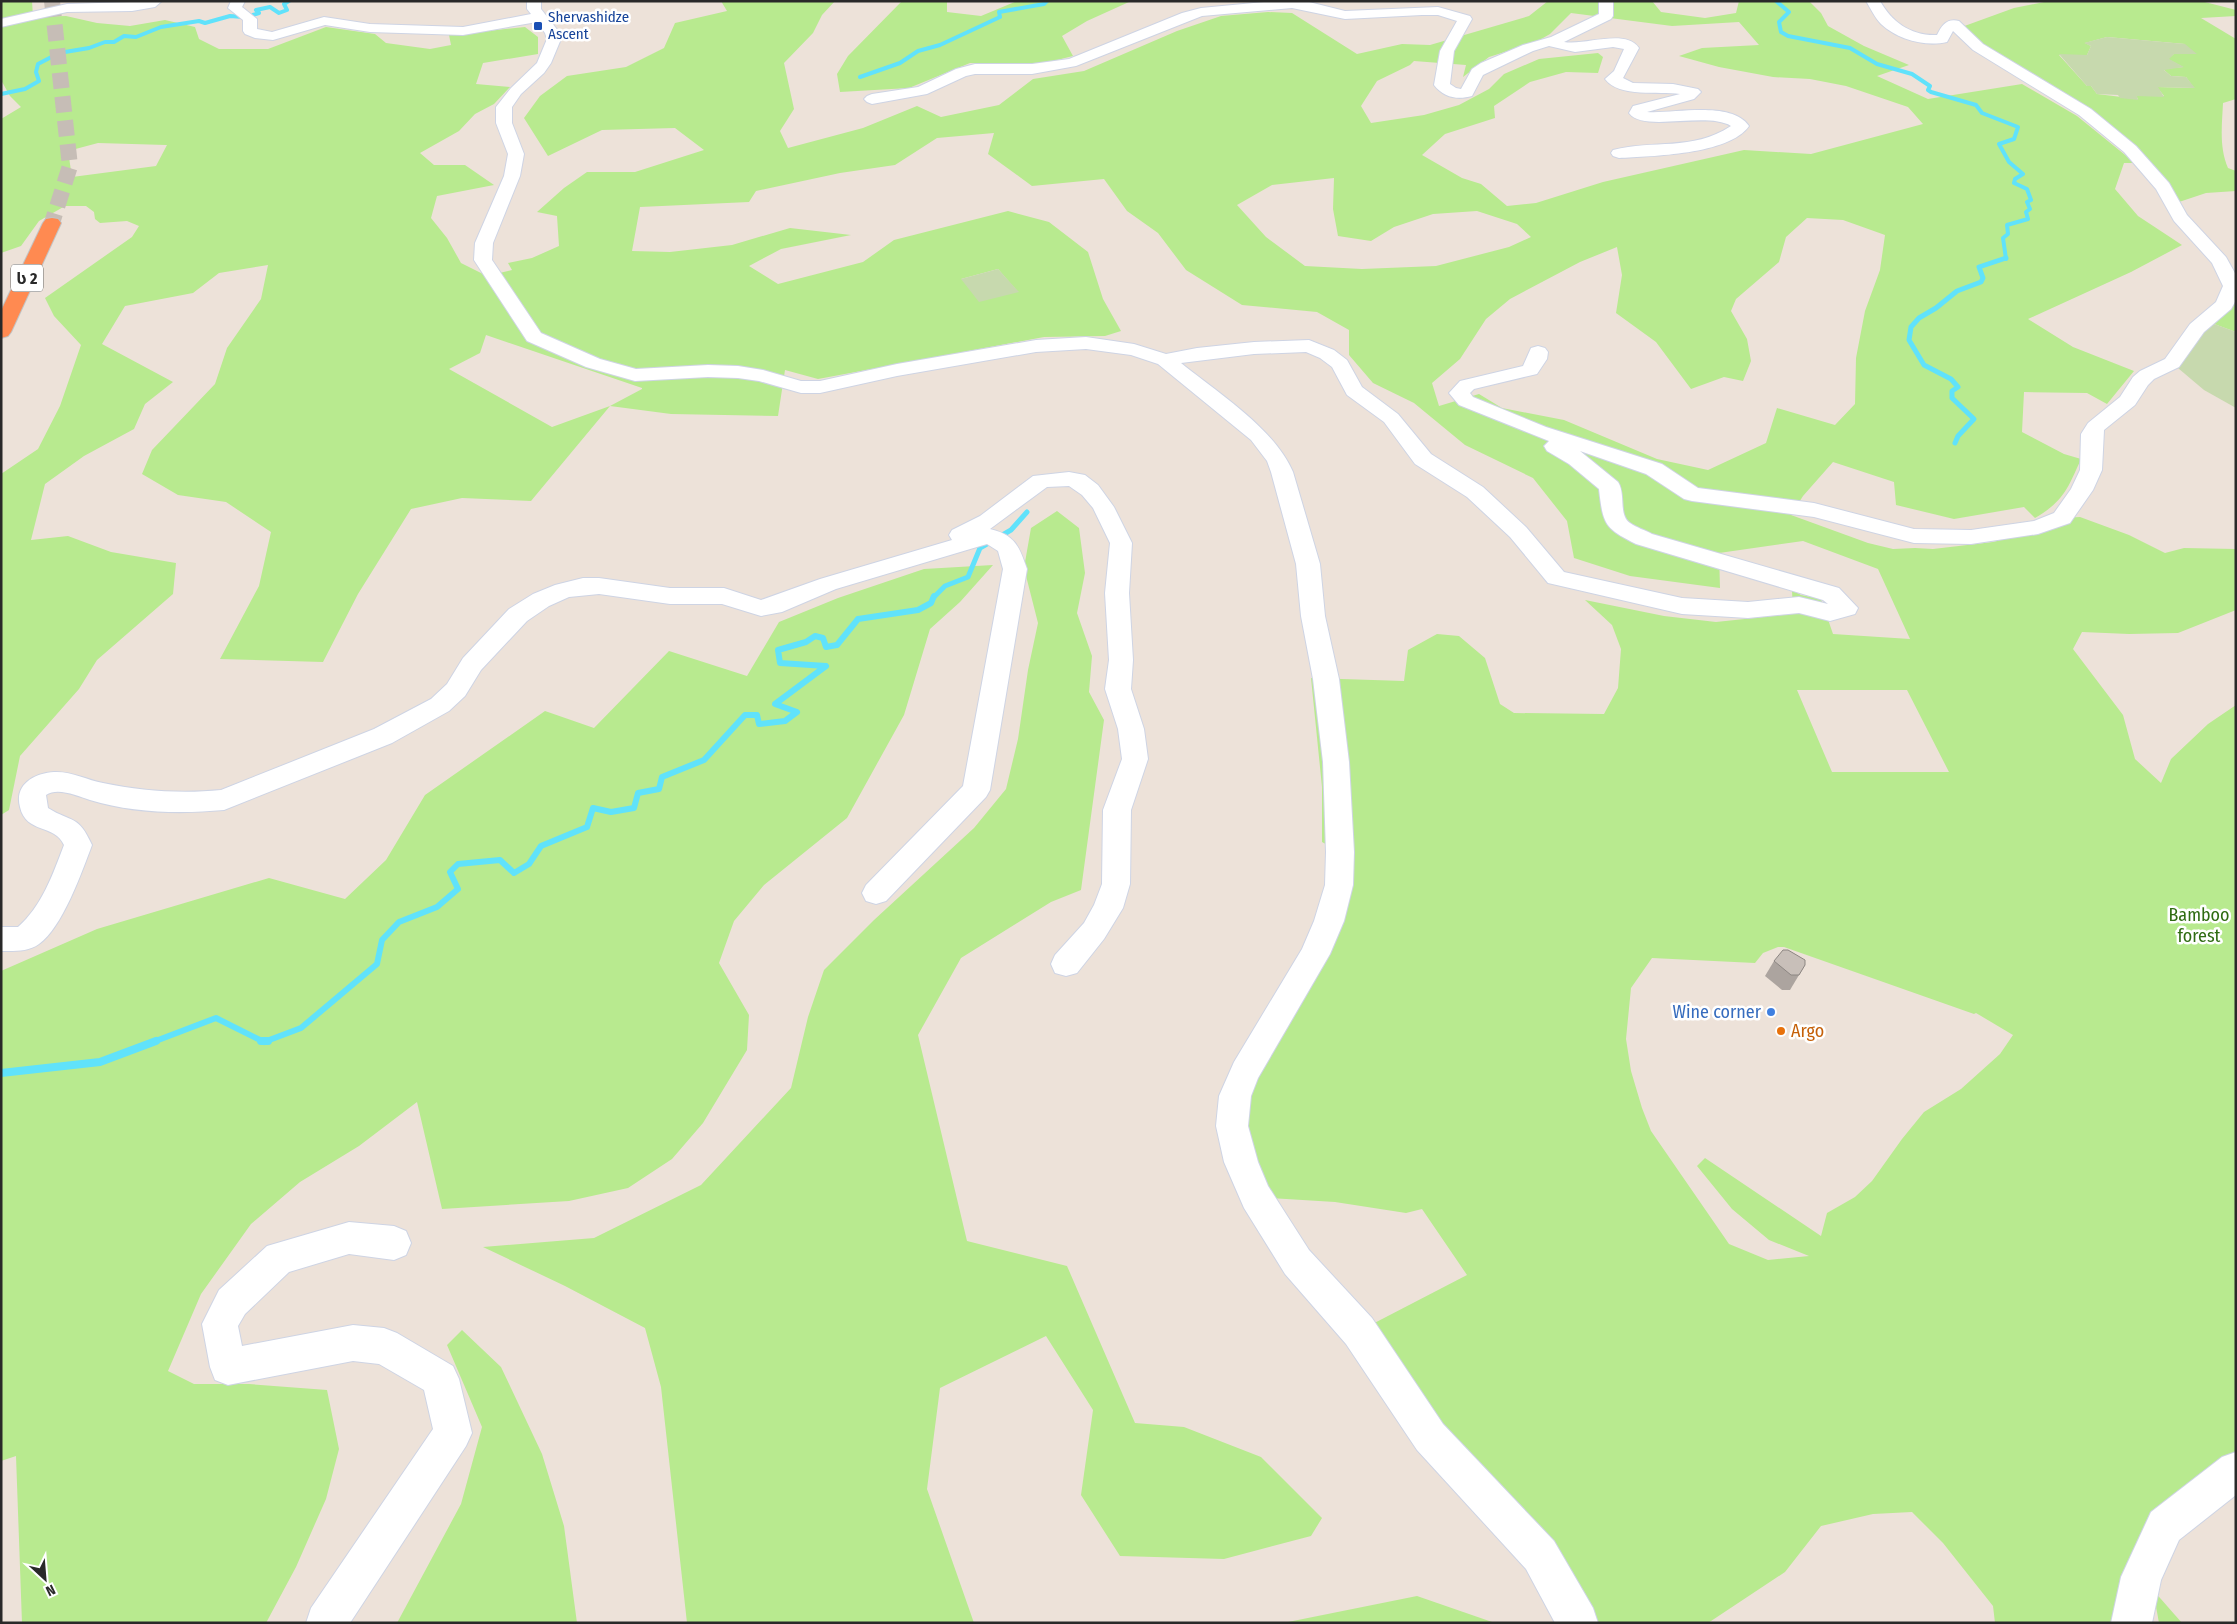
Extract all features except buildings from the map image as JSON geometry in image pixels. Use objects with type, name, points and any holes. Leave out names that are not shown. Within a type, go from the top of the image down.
[{"type":"highway","name":"ს 2","points":[[1,332],[52,223]]},
{"type":"street","points":[[25,4],[44,1]]},
{"type":"street","points":[[1,22],[68,8],[132,7],[150,4],[155,1]]},
{"type":"street","points":[[238,1],[235,8],[250,19],[250,31],[263,36],[284,34],[324,20],[370,28],[463,31],[537,9],[552,32],[554,39],[539,70],[516,91],[504,107],[504,123],[516,154],[512,176],[484,243],[482,255],[483,260],[502,286],[528,330],[542,342],[593,363],[634,375],[708,371],[738,372],[763,376],[801,387],[820,386],[897,370],[1036,346],[1086,343],[1134,350],[1165,360],[1258,436],[1277,460],[1282,472],[1308,564],[1313,616],[1326,678],[1336,762],[1340,852],[1339,885],[1329,921],[1315,954],[1249,1064],[1235,1096],[1232,1126],[1241,1162],[1256,1197],[1296,1262],[1359,1331],[1430,1437],[1540,1555],[1578,1623]]},
{"type":"street","points":[[872,99],[922,91],[961,72],[975,69],[1032,69],[1071,63],[1118,46],[1187,16],[1220,10],[1306,4],[1344,15],[1412,11],[1454,14],[1465,19],[1447,51],[1442,85],[1450,93],[1467,93],[1477,72],[1486,66],[1528,48],[1556,40],[1606,16],[1606,1]]},
{"type":"street","points":[[1538,352],[1538,359],[1530,370],[1467,385],[1459,393],[1466,401],[1539,431],[1654,469],[1692,494],[1814,510],[1914,536],[1971,537],[2038,528],[2062,518],[2082,490],[2091,470],[2092,434],[2095,427],[2128,401],[2140,381],[2147,375],[2172,363],[2179,356],[2182,346],[2197,328],[2224,305],[2234,291],[2230,279],[2220,261],[2180,217],[2159,182],[2130,149],[2085,112],[1978,47],[1954,24],[1948,27],[1942,39],[1936,40],[1906,33],[1896,28],[1881,15],[1873,1]]},
{"type":"street","points":[[1556,40],[1555,44],[1567,48],[1579,48],[1608,42],[1629,45],[1632,48],[1620,73],[1613,79],[1620,85],[1637,89],[1683,88],[1693,92],[1689,96],[1639,109],[1637,113],[1647,117],[1716,116],[1737,121],[1741,126],[1732,134],[1704,143],[1678,148],[1618,153]]},
{"type":"street","points":[[1165,360],[1254,348],[1309,346],[1327,354],[1340,364],[1354,391],[1391,418],[1423,459],[1475,492],[1518,532],[1556,578],[1682,606],[1748,610],[1799,605],[1830,613],[1846,608],[1831,594],[1644,539],[1620,527],[1613,516],[1610,487],[1577,459],[1542,439],[1539,431]]},
{"type":"street","points":[[861,574],[954,538],[988,521],[1041,481],[1055,478],[1077,480],[1090,490],[1103,507],[1121,543],[1118,584],[1121,660],[1118,689],[1131,729],[1135,759],[1117,810],[1116,884],[1108,908],[1094,931],[1066,964]]},
{"type":"street","points":[[1,939],[15,940],[26,937],[35,930],[49,910],[78,845],[76,836],[68,827],[40,819],[35,812],[32,797],[35,789],[42,784],[56,782],[103,793],[148,799],[204,803],[224,800],[383,736],[440,704],[456,690],[472,664],[500,632],[533,605],[563,590],[583,586],[599,586],[670,596],[724,596],[762,608],[773,606],[828,584],[990,536],[1008,546],[1014,569],[976,790],[876,893]]},
{"type":"street","points":[[326,1623],[454,1433],[440,1379],[384,1346],[353,1343],[228,1367],[220,1324],[232,1302],[279,1258],[349,1238],[394,1243]]},
{"type":"street","points":[[2131,1623],[2141,1577],[2165,1526],[2236,1471]]},
{"type":"green space","name":"Bamboo forest","points":[[1,1],[32,1],[33,17],[66,16],[97,23],[130,26],[165,20],[195,27],[199,39],[219,49],[268,49],[326,27],[375,34],[386,43],[430,49],[451,45],[449,35],[525,27],[538,37],[538,54],[483,63],[476,84],[510,87],[494,104],[475,114],[459,131],[420,153],[434,165],[465,165],[494,185],[437,196],[431,218],[447,238],[461,263],[487,276],[512,270],[508,263],[532,258],[559,246],[557,216],[537,212],[564,188],[587,172],[635,172],[704,150],[675,128],[602,130],[548,156],[524,118],[540,96],[567,76],[626,67],[664,48],[675,23],[727,11],[721,1],[835,1],[822,15],[813,33],[784,63],[794,109],[780,131],[788,148],[863,128],[917,106],[941,117],[999,105],[1033,79],[1084,71],[1177,31],[1221,16],[1268,12],[1292,13],[1357,54],[1402,44],[1430,45],[1529,16],[1548,1],[1652,1],[1661,12],[1705,18],[1736,13],[1739,1],[1809,1],[1821,13],[1828,26],[1864,46],[1909,65],[1877,76],[1928,99],[2022,84],[2077,116],[2135,163],[2124,163],[2115,189],[2138,216],[2182,245],[2131,272],[2028,319],[2073,347],[2134,371],[2107,404],[2087,393],[2024,392],[2022,432],[2064,454],[2081,459],[2059,500],[2035,518],[2024,507],[1954,519],[1896,505],[1894,482],[1833,462],[1803,496],[1791,515],[1868,543],[1893,549],[1933,549],[1993,542],[2020,535],[2062,518],[2080,517],[2129,535],[2165,553],[2184,548],[2236,549],[2236,610],[2178,633],[2129,634],[2082,632],[2073,649],[2123,715],[2135,759],[2161,783],[2171,759],[2208,724],[2236,705],[2236,1471],[2165,1526],[2131,1623],[1995,1623],[1993,1606],[1943,1543],[1912,1512],[1873,1514],[1821,1526],[1785,1572],[1708,1623],[1578,1623],[1359,1331],[1467,1275],[1422,1209],[1406,1213],[1335,1202],[1256,1197],[1232,1126],[1295,988],[1340,852],[1322,842],[1322,787],[1311,678],[1404,681],[1408,650],[1437,634],[1459,636],[1485,658],[1500,704],[1514,713],[1604,714],[1618,688],[1621,649],[1612,625],[1585,600],[1664,616],[1716,622],[1793,614],[1792,590],[1801,595],[1821,599],[1833,634],[1910,639],[1878,569],[1803,541],[1719,553],[1720,588],[1630,576],[1574,558],[1567,521],[1533,478],[1465,445],[1414,403],[1373,383],[1349,355],[1349,330],[1317,312],[1242,305],[1186,270],[1158,233],[1127,211],[1104,179],[1032,186],[988,154],[994,133],[937,138],[895,165],[840,173],[756,191],[749,202],[640,207],[632,251],[670,252],[732,245],[790,228],[851,235],[781,249],[749,266],[778,284],[863,262],[894,240],[1008,211],[1049,222],[1088,252],[1103,299],[1121,331],[1105,336],[1044,337],[818,379],[785,370],[778,416],[671,414],[610,406],[531,501],[462,498],[411,509],[358,594],[323,662],[220,659],[259,586],[271,532],[226,502],[178,495],[142,474],[152,450],[215,384],[227,348],[261,299],[268,265],[219,273],[193,293],[125,306],[102,344],[173,382],[145,404],[134,429],[84,456],[45,484],[31,540],[68,536],[111,552],[176,563],[173,594],[97,660],[79,689],[20,756],[9,810],[1,815],[1,474],[38,449],[60,406],[81,345],[54,316],[45,298],[132,237],[139,226],[127,221],[100,223],[95,219],[94,212],[86,206],[65,206],[39,221],[21,246],[1,253],[1,119],[21,107],[10,96],[1,80]],"holes":[[[1571,13],[1672,26],[1739,22],[1759,45],[1702,48],[1679,56],[1719,67],[1773,77],[1810,79],[1846,86],[1908,107],[1923,124],[1811,154],[1744,150],[1603,182],[1536,203],[1507,206],[1481,184],[1462,178],[1422,155],[1445,134],[1495,118],[1494,106],[1530,82],[1566,72],[1598,73],[1603,57],[1598,53],[1539,59],[1504,74],[1489,89],[1459,105],[1424,115],[1371,123],[1361,106],[1377,81],[1410,65],[1414,61],[1466,65],[1463,77],[1489,57],[1536,42],[1550,34]],[[98,143],[167,145],[156,166],[72,177],[68,151]],[[1334,178],[1333,209],[1338,236],[1371,241],[1394,227],[1433,214],[1477,211],[1517,224],[1531,237],[1509,247],[1436,266],[1362,269],[1305,266],[1266,237],[1237,205],[1272,185]],[[1807,218],[1843,220],[1885,235],[1880,270],[1865,311],[1856,358],[1855,404],[1835,425],[1777,408],[1766,443],[1708,470],[1657,459],[1564,420],[1502,408],[1479,394],[1439,406],[1432,383],[1460,359],[1486,319],[1510,299],[1580,262],[1617,247],[1622,275],[1616,313],[1656,342],[1691,389],[1724,377],[1743,381],[1751,361],[1747,339],[1731,311],[1736,299],[1779,262],[1786,237]],[[998,269],[1018,292],[961,279]],[[486,335],[642,388],[610,406],[552,427],[449,369],[480,353]],[[1797,690],[1907,690],[1949,772],[1832,772]],[[1778,947],[1784,947],[1974,1014],[1976,1013],[2013,1035],[2000,1054],[1961,1089],[1924,1112],[1872,1181],[1855,1197],[1827,1213],[1821,1236],[1705,1158],[1697,1166],[1732,1209],[1769,1240],[1809,1256],[1768,1260],[1729,1244],[1651,1131],[1631,1071],[1626,1039],[1631,988],[1652,958],[1755,963],[1763,953]]]},
{"type":"green space","points":[[902,1],[947,1],[947,12],[981,16],[1017,1],[1129,2],[1087,21],[1062,36],[1073,56],[1041,64],[970,63],[909,88],[840,92],[837,74],[848,56]]},
{"type":"green space","points":[[2049,1],[2201,1],[2236,10],[2236,16],[2201,18],[2236,39],[2236,99],[2223,103],[2222,136],[2223,152],[2228,168],[2236,171],[2236,191],[2206,193],[2173,204],[2147,167],[2039,84],[1959,28],[2014,8]],"holes":[[[2107,37],[2185,44],[2168,59],[2183,67],[2163,69],[2171,76],[2186,77],[2194,88],[2157,87],[2164,96],[2136,96],[2138,99],[2097,94],[2091,86],[2087,86],[2059,55],[2087,55],[2091,46],[2085,43]]]},
{"type":"green space","points":[[2107,37],[2185,44],[2197,54],[2174,54],[2169,59],[2184,67],[2164,70],[2171,76],[2186,77],[2195,88],[2158,87],[2164,97],[2137,96],[2138,100],[2120,98],[2118,95],[2097,94],[2091,86],[2087,86],[2059,54],[2087,55],[2091,46],[2084,43]]},
{"type":"green space","points":[[998,269],[1019,292],[979,302],[961,279]]},
{"type":"green space","points":[[2236,292],[2236,332],[2206,321]]},
{"type":"green space","points":[[2206,321],[2236,332],[2236,408],[2204,390],[2172,363]]},
{"type":"green space","points":[[1057,511],[1079,528],[1085,573],[1077,613],[1092,656],[1089,692],[1104,720],[1081,890],[1051,902],[961,958],[918,1035],[967,1241],[1067,1266],[1135,1423],[1184,1427],[1261,1457],[1322,1518],[1311,1536],[1224,1559],[1120,1556],[1081,1495],[1093,1410],[1046,1336],[940,1388],[927,1489],[974,1623],[687,1623],[661,1387],[645,1328],[565,1286],[483,1247],[594,1238],[701,1185],[791,1088],[808,1017],[824,970],[874,920],[974,828],[1006,789],[1018,739],[1028,670],[1038,623],[1024,568],[1031,528]]},
{"type":"green space","points":[[993,565],[960,602],[930,629],[904,715],[847,818],[764,885],[734,921],[719,963],[749,1015],[747,1050],[703,1123],[672,1159],[628,1188],[569,1201],[442,1209],[417,1102],[359,1146],[300,1182],[251,1224],[201,1294],[168,1371],[194,1384],[249,1384],[327,1390],[339,1449],[326,1499],[296,1567],[266,1623],[22,1623],[16,1456],[1,1461],[1,971],[97,929],[269,878],[345,899],[386,860],[425,795],[545,711],[594,728],[669,651],[747,676],[779,622],[838,598],[924,569]]},
{"type":"green space","points":[[462,1330],[501,1367],[542,1454],[564,1526],[577,1623],[397,1623],[461,1504],[482,1427],[447,1345]]},
{"type":"green space","points":[[2153,1590],[2182,1623],[2159,1623]]},
{"type":"green space","points":[[1417,1596],[1495,1623],[1283,1623]]},
{"type":"waterway","points":[[253,15],[259,13],[256,10],[270,7],[279,13],[287,10],[284,4],[289,1]]},
{"type":"waterway","points":[[860,77],[900,63],[918,51],[940,45],[1000,17],[999,12],[1044,4],[1047,1]]},
{"type":"waterway","points":[[1776,1],[1789,12],[1779,22],[1781,32],[1788,36],[1850,48],[1877,64],[1912,74],[1930,86],[1928,90],[1931,92],[1976,105],[1982,113],[2018,127],[2014,139],[1999,144],[2009,162],[2023,174],[2015,179],[2014,183],[2027,189],[2031,200],[2027,202],[2030,209],[2026,212],[2028,219],[2007,225],[2008,234],[2003,238],[2006,258]]},
{"type":"waterway","points":[[1,94],[25,89],[39,81],[36,72],[38,64],[59,53],[89,48],[105,42],[114,42],[124,36],[136,37],[161,27],[199,21],[205,23],[230,16],[243,17]]},
{"type":"waterway","points":[[1955,443],[1958,436],[1974,419],[1952,398],[1952,391],[1958,387],[1951,379],[1924,365],[1909,340],[1911,327],[1919,318],[1936,308],[1957,291],[1981,282],[1983,278],[1979,267],[2006,258]]},
{"type":"waterway","points":[[933,598],[945,586],[968,577],[980,548],[1011,530],[1027,512]]},
{"type":"waterway","points":[[267,1041],[301,1028],[377,964],[382,940],[399,922],[437,907],[458,889],[450,872],[458,864],[500,860],[514,873],[529,864],[541,846],[587,827],[593,808],[611,812],[634,808],[638,793],[659,789],[662,777],[704,760],[745,715],[757,715],[759,724],[785,721],[797,712],[775,704],[826,666],[780,663],[778,650],[806,642],[815,636],[823,638],[826,647],[837,645],[858,619],[918,610],[931,603],[933,598]]},
{"type":"waterway","points":[[153,1042],[216,1018],[262,1041]]},
{"type":"waterway","points":[[1,1073],[100,1062],[156,1041]]},
{"type":"waterway","points":[[262,1041],[267,1041]]},
{"type":"waterway","points":[[262,1041],[267,1041]]},
{"type":"tunnel","points":[[52,1],[70,166],[52,223]]},
{"type":"place","name":"Shervashidze Ascent","points":[[538,26]]},
{"type":"place","name":"Wine corner","points":[[1771,1012]]},
{"type":"place","name":"Argo","points":[[1781,1031]]}]
